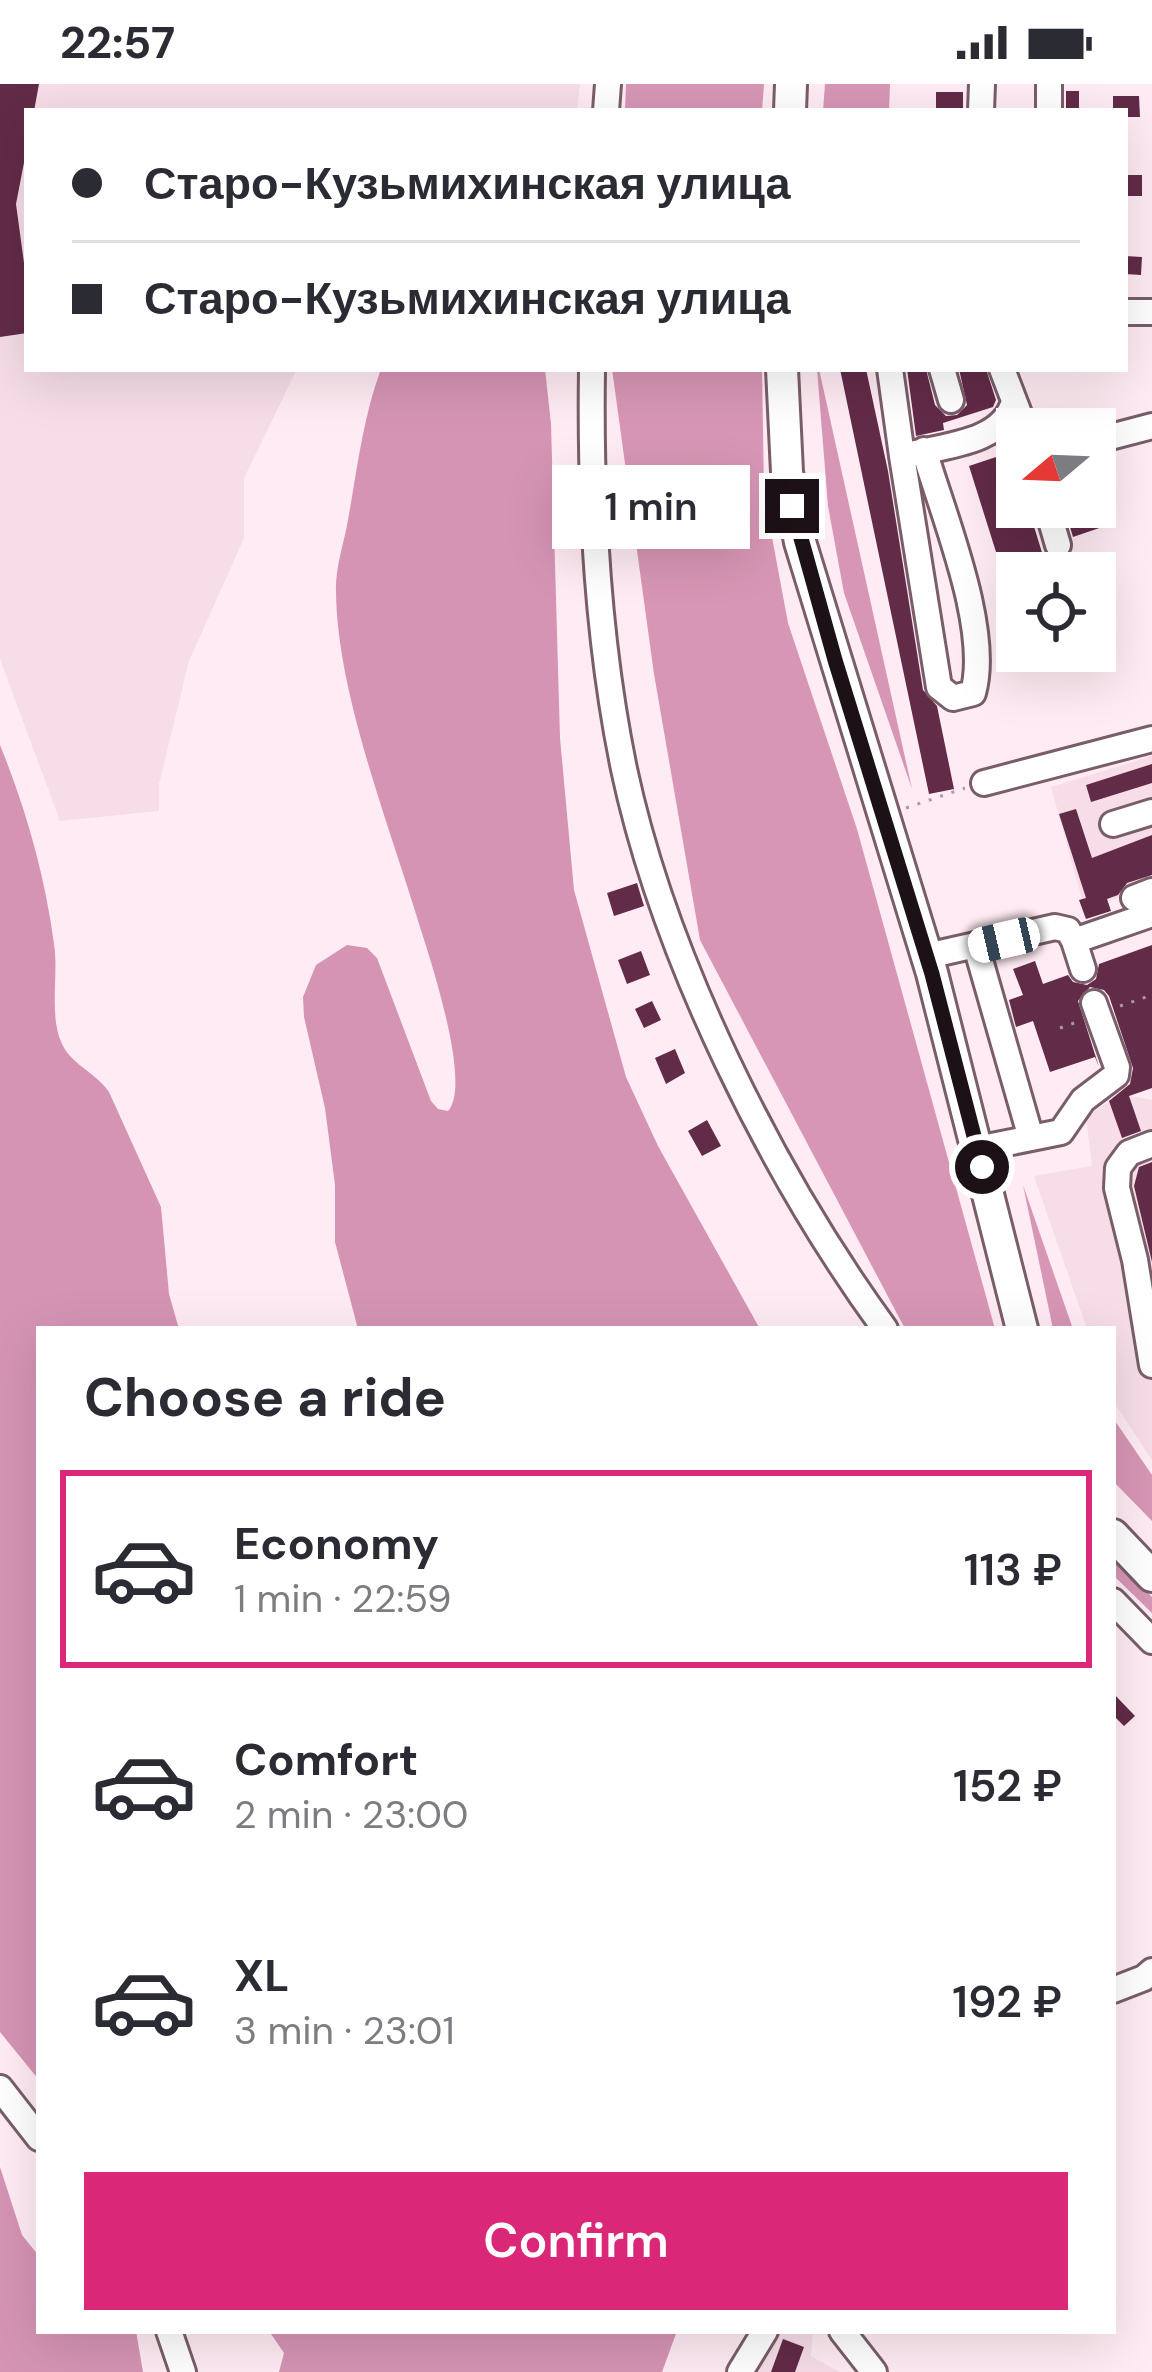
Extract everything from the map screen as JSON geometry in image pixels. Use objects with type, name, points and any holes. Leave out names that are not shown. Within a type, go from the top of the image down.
[{"type":"main road","points":[[782,372],[787,472],[800,542],[927,956],[1021,1326]]},
{"type":"main road","points":[[1116,1538],[1152,1576]]},
{"type":"street","points":[[592,372],[591,504],[608,668],[625,769],[653,878],[735,1078],[811,1216],[883,1326]]},
{"type":"street","points":[[891,372],[913,453],[978,640],[973,693],[963,698],[953,698],[939,686],[913,453]]},
{"type":"street","points":[[943,372],[951,400]]},
{"type":"street","points":[[1004,372],[1017,408]]},
{"type":"street","points":[[913,453],[995,431],[1010,417],[1014,400]]},
{"type":"street","points":[[1116,435],[1152,426]]},
{"type":"street","points":[[1053,528],[1058,545]]},
{"type":"street","points":[[984,783],[1152,739]]},
{"type":"street","points":[[1113,824],[1152,812]]},
{"type":"street","points":[[1074,941],[1146,901]]},
{"type":"street","points":[[927,956],[1055,927],[1068,930],[1083,969]]},
{"type":"street","points":[[976,946],[1031,1138]]},
{"type":"street","points":[[977,1149],[1061,1132],[1083,1100],[1115,1075],[1117,1066],[1096,1008]]},
{"type":"street","points":[[1152,1144],[1130,1153],[1118,1168],[1152,1365]]},
{"type":"street","points":[[1116,1604],[1152,1641]]},
{"type":"street","points":[[1116,1989],[1152,1971]]},
{"type":"street","points":[[0,2088],[36,2134]]},
{"type":"street","points":[[170,2334],[183,2372]]},
{"type":"street","points":[[740,2372],[763,2334]]},
{"type":"street","points":[[844,2334],[874,2372]]},
{"type":"path","points":[[885,813],[984,783]]},
{"type":"path","points":[[1096,1008],[1152,995]]},
{"type":"path","points":[[1060,1028],[1073,1023]]},
{"type":"shaded area","points":[[0,84],[580,84],[577,108],[24,108],[24,372],[296,372],[244,478],[244,538],[189,661],[159,784],[159,811],[60,821],[0,659]]},
{"type":"shaded area","points":[[626,84],[764,84],[762,108],[625,108]]},
{"type":"shaded area","points":[[825,84],[890,84],[889,108],[823,108]]},
{"type":"shaded area","points":[[380,372],[545,372],[560,738],[574,890],[626,1077],[658,1146],[758,1326],[357,1326],[335,1242],[335,1185],[325,1108],[304,1017],[303,997],[316,965],[347,945],[367,948],[377,958],[438,1109],[448,1111],[455,1076],[440,994],[367,760],[339,632],[338,565]]},
{"type":"shaded area","points":[[612,372],[762,372],[764,494],[788,623],[857,829],[994,1326],[903,1325],[700,940],[654,674]]},
{"type":"shaded area","points":[[817,372],[912,789],[844,593],[828,506]]},
{"type":"shaded area","points":[[0,745],[26,818],[45,893],[55,956],[59,1035],[67,1053],[109,1092],[161,1207],[169,1294],[178,1326],[36,1326],[36,2076],[0,2032]]},
{"type":"shaded area","points":[[1152,756],[1152,889],[1084,907],[1051,787]]},
{"type":"shaded area","points":[[1120,1094],[1152,1100],[1152,1460],[1116,1406],[1116,1326],[1086,1326],[1034,1176],[1092,1166],[1086,1117]]},
{"type":"shaded area","points":[[1023,1185],[1072,1326],[1052,1326]]},
{"type":"shaded area","points":[[1116,1422],[1152,1475],[1152,1521],[1116,1484]]},
{"type":"shaded area","points":[[1116,1560],[1152,1597],[1152,1613],[1116,1578]]},
{"type":"shaded area","points":[[0,2167],[22,2235],[36,2252],[36,2334],[137,2334],[143,2372],[0,2372]]},
{"type":"shaded area","points":[[271,2334],[676,2334],[662,2372],[279,2372],[284,2353]]},
{"type":"shaded area","points":[[769,2334],[813,2334],[811,2356],[840,2372],[756,2372]]},
{"type":"building","points":[[0,84],[39,84],[35,108],[24,108],[24,163],[16,204],[24,263],[24,333],[0,337]]},
{"type":"building","points":[[1066,91],[1079,91],[1079,108],[1066,108]]},
{"type":"building","points":[[936,92],[963,92],[963,108],[936,108]]},
{"type":"building","points":[[1113,96],[1139,96],[1140,117],[1128,117],[1128,108],[1113,108]]},
{"type":"building","points":[[1128,175],[1142,175],[1142,196],[1128,196]]},
{"type":"building","points":[[1128,256],[1142,257],[1141,275],[1128,274]]},
{"type":"building","points":[[841,372],[867,372],[888,471],[923,690],[937,706],[954,789],[929,794]]},
{"type":"building","points":[[907,372],[927,372],[935,405],[946,416],[957,415],[967,405],[960,372],[987,372],[996,400],[993,407],[943,423],[944,430],[916,436]]},
{"type":"building","points":[[996,457],[996,528],[1034,528],[1042,552],[996,552],[969,466]]},
{"type":"building","points":[[1070,528],[1099,528],[1073,537]]},
{"type":"building","points":[[1152,764],[1152,783],[1091,802],[1086,785]]},
{"type":"building","points":[[1076,809],[1092,858],[1152,835],[1152,875],[1127,883],[1118,895],[1107,899],[1111,911],[1086,919],[1079,900],[1086,898],[1059,814]]},
{"type":"building","points":[[637,883],[644,906],[614,916],[607,893]]},
{"type":"building","points":[[1152,945],[1152,1088],[1129,1096],[1141,1131],[1122,1138],[1109,1101],[1130,1084],[1133,1068],[1109,996],[1090,987],[1078,1001],[1099,1067],[1095,1057],[1050,1072],[1033,1021],[1016,1027],[1009,1000],[1023,995],[1013,969],[1035,961],[1043,984],[1068,975],[1073,982],[1087,985],[1096,979],[1099,964]]},
{"type":"building","points":[[641,951],[650,975],[627,984],[618,960]]},
{"type":"building","points":[[652,1001],[661,1020],[644,1028],[635,1009]]},
{"type":"building","points":[[675,1049],[685,1073],[666,1084],[655,1058]]},
{"type":"building","points":[[707,1120],[721,1146],[702,1156],[688,1131]]},
{"type":"building","points":[[1152,1162],[1152,1262],[1134,1186],[1139,1167]]},
{"type":"building","points":[[1116,1696],[1135,1716],[1124,1726],[1116,1718]]},
{"type":"building","points":[[783,2339],[804,2347],[795,2372],[771,2372]]},
{"type":"route","points":[[792,506],[932,974],[982,1167]]}]
